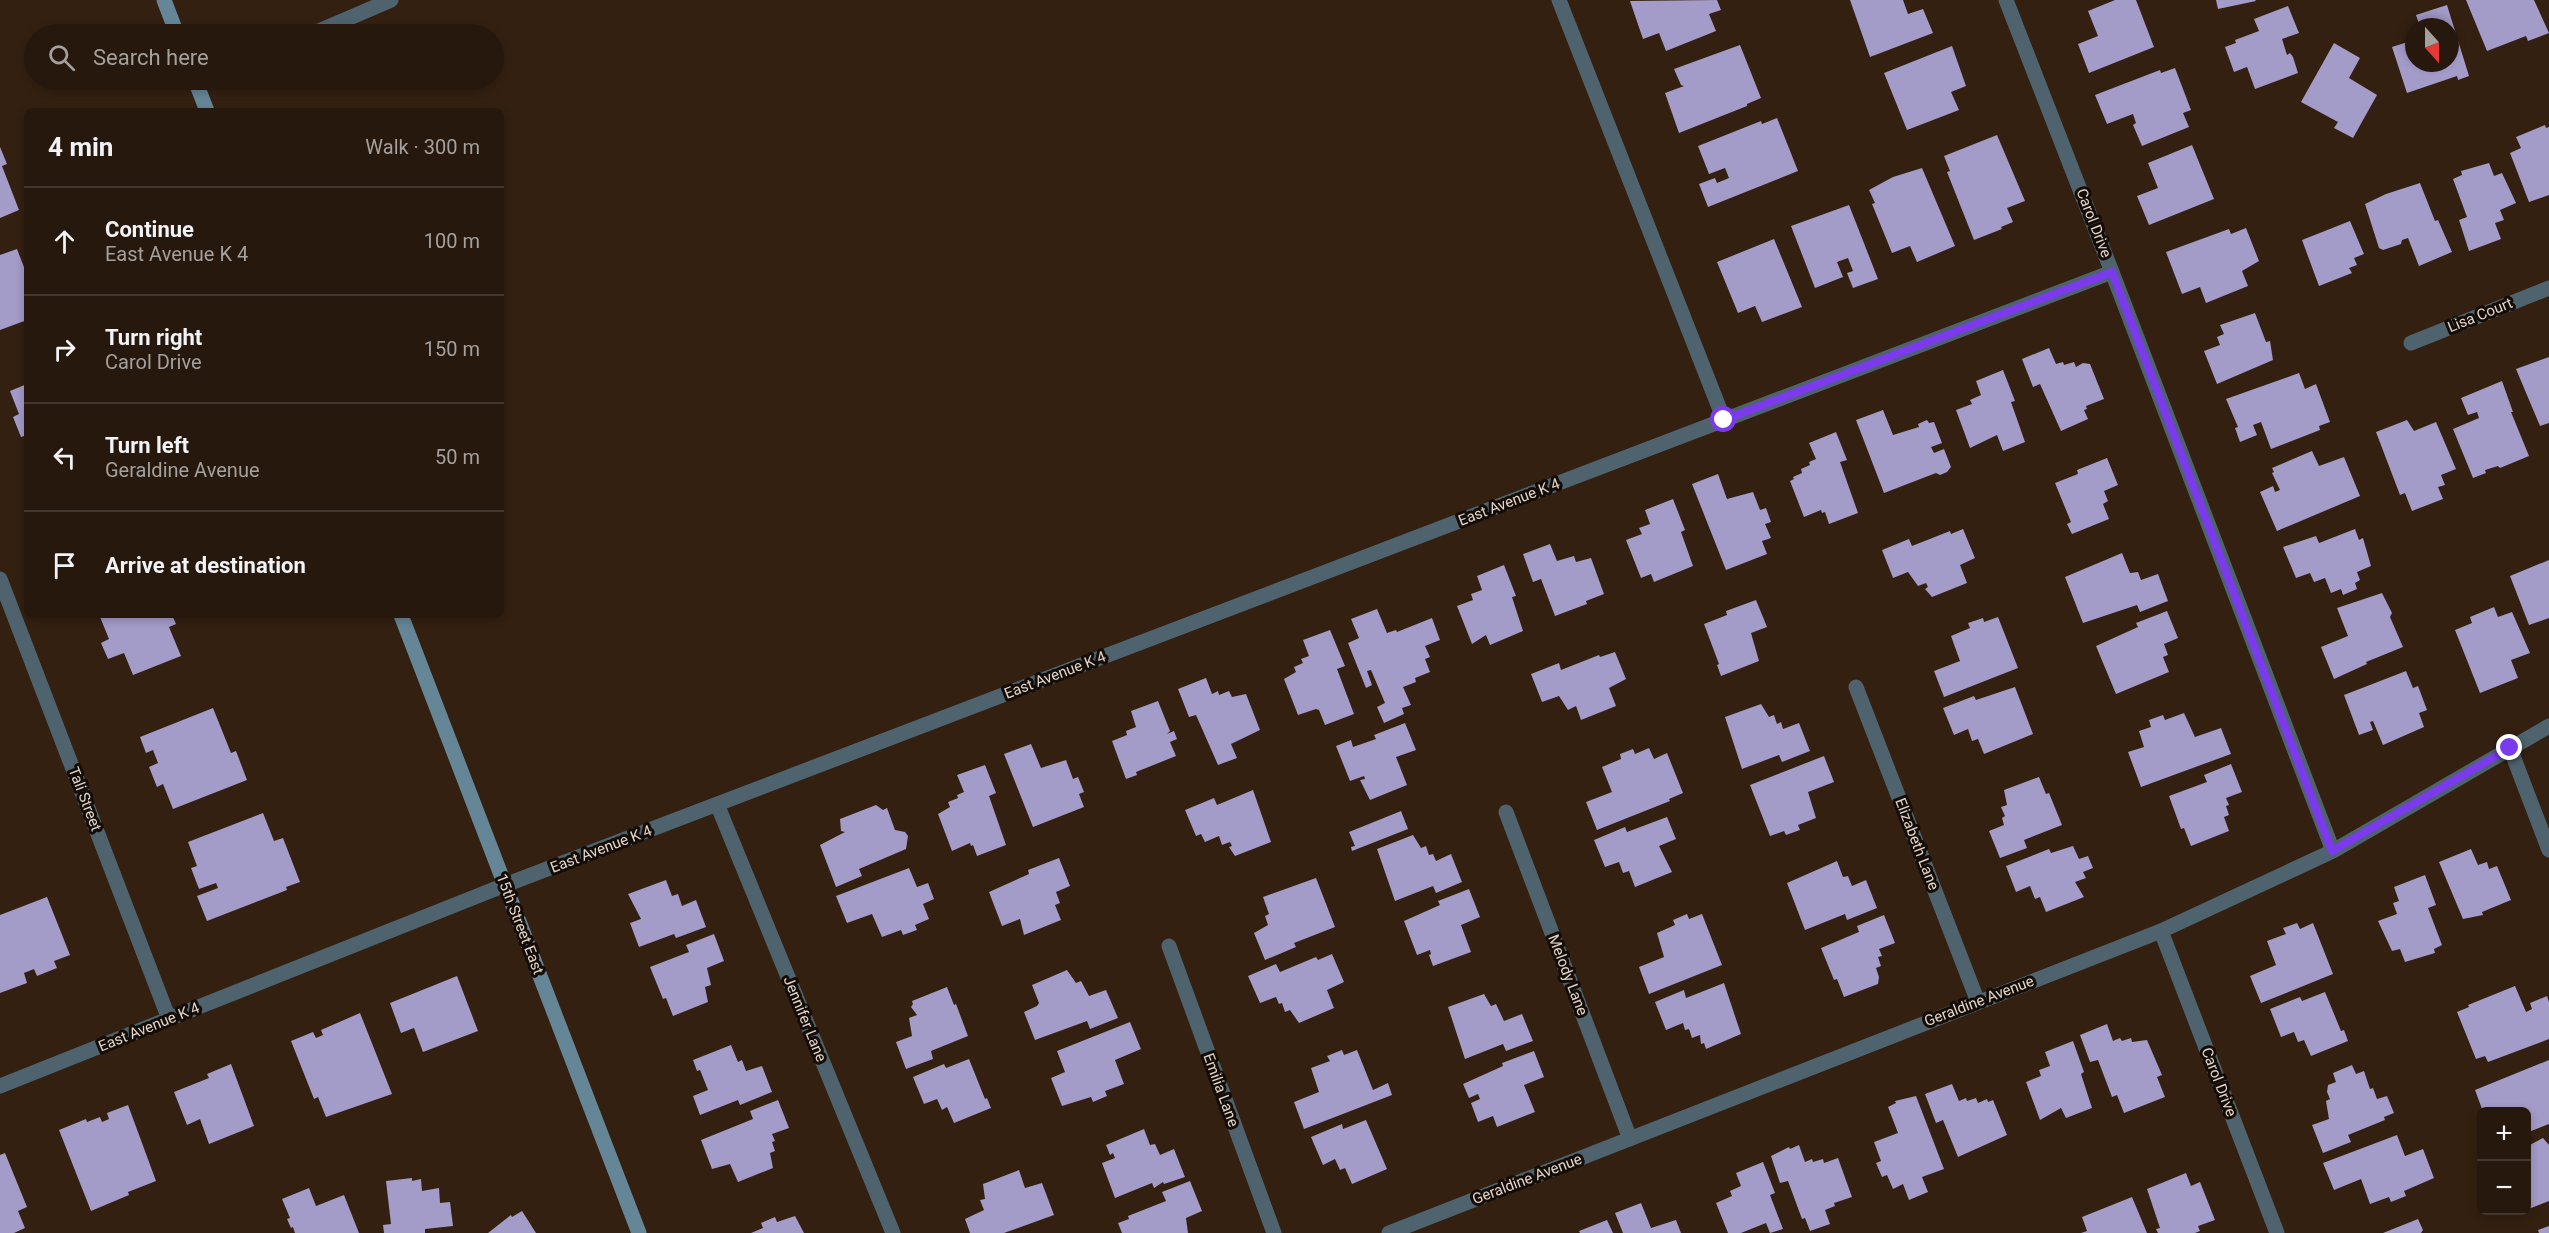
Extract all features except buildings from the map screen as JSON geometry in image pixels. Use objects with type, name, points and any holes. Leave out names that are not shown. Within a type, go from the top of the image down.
[{"type":"street","points":[[164,0],[173,24]]},
{"type":"street","points":[[336,24],[392,0]]},
{"type":"street","points":[[1559,0],[1724,420]]},
{"type":"street","name":"Carol Drive","points":[[2006,0],[2332,851]]},
{"type":"street","points":[[200,90],[206,108]]},
{"type":"street","name":"East Avenue K 4","points":[[0,1086],[505,885],[2112,272]]},
{"type":"street","name":"Lisa Court","points":[[2411,343],[2549,288]]},
{"type":"street","name":"Tali Street","points":[[0,579],[169,1019]]},
{"type":"street","name":"15th Street East","points":[[402,618],[639,1233]]},
{"type":"street","name":"Elizabeth Lane","points":[[1856,687],[1978,1002]]},
{"type":"street","name":"Geraldine Avenue","points":[[1389,1233],[2161,930],[2332,851],[2549,726]]},
{"type":"street","points":[[2510,748],[2549,850]]},
{"type":"street","name":"Jennifer Lane","points":[[717,804],[893,1233]]},
{"type":"street","name":"Melody Lane","points":[[1506,812],[1630,1138]]},
{"type":"street","name":"Carol Drive","points":[[2161,930],[2277,1233]]},
{"type":"street","name":"Emilia Lane","points":[[1169,946],[1274,1233]]},
{"type":"route","points":[[1724,420],[2112,272],[2332,851],[2510,748]]}]
